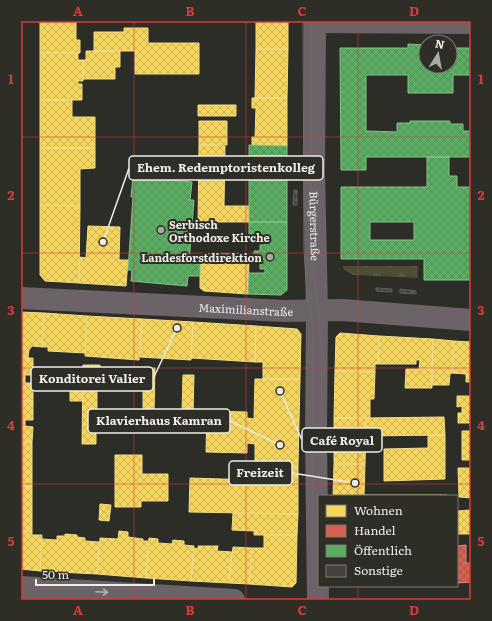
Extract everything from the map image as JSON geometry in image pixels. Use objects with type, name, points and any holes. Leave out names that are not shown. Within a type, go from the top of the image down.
[{"type":"street","points":[[315,22],[471,23]]},
{"type":"street","name":"Bürgerstraße","points":[[315,22],[314,179],[317,311],[318,600]]},
{"type":"street","name":"Maximilianstraße","points":[[21,298],[285,311],[363,311],[471,320]]},
{"type":"street","points":[[21,587],[234,600]]},
{"type":"green space","points":[[343,266],[418,266],[418,278],[353,275],[344,270]]},
{"type":"building: Wohnen","points":[[40,21],[76,21],[76,40],[80,40],[80,53],[40,53]]},
{"type":"building: Wohnen","points":[[256,21],[288,21],[288,49],[256,49]]},
{"type":"building: Wohnen","points":[[124,28],[148,28],[148,43],[199,43],[199,74],[135,74],[135,51],[94,51],[94,32],[124,32]]},
{"type":"building: Wohnen","points":[[256,49],[288,49],[287,98],[255,98]]},
{"type":"building: Wohnen","points":[[86,51],[120,51],[120,67],[115,67],[115,79],[83,79],[83,60],[86,60]]},
{"type":"building: Wohnen","points":[[78,52],[78,60],[83,60],[83,81],[78,81],[78,84],[82,84],[82,100],[40,100],[40,53]]},
{"type":"building: Wohnen","points":[[252,98],[287,98],[287,146],[252,145],[252,137],[255,137],[256,108],[252,108]]},
{"type":"building: Wohnen","points":[[40,100],[72,100],[72,117],[95,117],[95,148],[40,148]]},
{"type":"building: Wohnen","points":[[198,105],[236,105],[236,116],[198,116]]},
{"type":"building: Wohnen","points":[[199,121],[227,121],[227,145],[199,145]]},
{"type":"building: Wohnen","points":[[199,145],[225,146],[224,206],[249,206],[249,222],[198,222]]},
{"type":"building: Wohnen","points":[[40,148],[95,148],[95,168],[80,169],[80,206],[40,205]]},
{"type":"building: Wohnen","points":[[40,205],[80,206],[79,283],[45,281],[40,275]]},
{"type":"building: Wohnen","points":[[88,226],[120,227],[119,260],[128,260],[126,286],[79,283],[80,257],[86,258]]},
{"type":"building: Wohnen","points":[[208,254],[242,254],[242,261],[249,261],[248,294],[204,291],[200,288],[200,259],[208,259]]},
{"type":"building: Wohnen","points":[[21,312],[44,313],[42,347],[32,346],[29,350],[28,358],[21,358]]},
{"type":"building: Wohnen","points":[[44,313],[87,316],[85,353],[48,351],[48,347],[42,347]]},
{"type":"building: Wohnen","points":[[87,316],[142,319],[139,360],[85,356]]},
{"type":"building: Wohnen","points":[[142,319],[193,322],[191,360],[140,357]]},
{"type":"building: Wohnen","points":[[193,322],[256,326],[255,362],[191,358]]},
{"type":"building: Wohnen","points":[[256,326],[297,329],[301,334],[300,379],[263,379],[263,362],[255,362]]},
{"type":"building: Wohnen","points":[[340,333],[379,336],[378,364],[375,364],[375,372],[335,371],[336,337]]},
{"type":"building: Wohnen","points":[[379,336],[433,339],[432,369],[419,369],[420,360],[416,360],[416,364],[378,364]]},
{"type":"building: Wohnen","points":[[433,339],[454,341],[452,373],[450,374],[449,385],[432,385]]},
{"type":"building: Wohnen","points":[[454,341],[471,342],[471,382],[466,382],[466,374],[452,373]]},
{"type":"building: Wohnen","points":[[21,358],[33,358],[33,375],[25,375],[25,380],[21,380]]},
{"type":"building: Wohnen","points":[[83,365],[100,365],[100,381],[98,381],[97,385],[97,412],[90,414],[90,416],[96,416],[96,444],[82,444]]},
{"type":"building: Wohnen","points":[[143,368],[155,368],[154,413],[143,413]]},
{"type":"building: Wohnen","points":[[70,369],[83,369],[82,401],[70,401]]},
{"type":"building: Wohnen","points":[[406,369],[432,369],[432,388],[405,388]]},
{"type":"building: Wohnen","points":[[335,371],[375,372],[374,399],[370,399],[370,418],[334,418]]},
{"type":"building: Wohnen","points":[[183,375],[194,375],[193,413],[182,413]]},
{"type":"building: Wohnen","points":[[255,379],[300,379],[298,466],[255,465],[255,444],[247,443],[247,453],[206,452],[207,411],[247,412],[247,418],[254,419]]},
{"type":"building: Wohnen","points":[[21,380],[25,380],[25,383],[33,383],[33,401],[21,401]]},
{"type":"building: Wohnen","points":[[457,396],[471,396],[471,423],[458,423],[458,413],[462,413],[462,406],[457,407]]},
{"type":"building: Wohnen","points":[[21,401],[33,401],[33,420],[25,420],[25,423],[21,423]]},
{"type":"building: Wohnen","points":[[444,417],[445,435],[366,436],[366,418]]},
{"type":"building: Wohnen","points":[[334,418],[366,418],[365,464],[334,464]]},
{"type":"building: Wohnen","points":[[21,423],[25,423],[25,426],[33,427],[32,442],[21,442]]},
{"type":"building: Wohnen","points":[[462,431],[471,431],[471,460],[462,460]]},
{"type":"building: Wohnen","points":[[428,435],[445,435],[445,479],[384,481],[384,449],[428,448]]},
{"type":"building: Wohnen","points":[[21,442],[32,442],[32,486],[21,486]]},
{"type":"building: Wohnen","points":[[115,455],[142,455],[142,474],[168,474],[168,501],[141,501],[141,507],[115,507]]},
{"type":"building: Wohnen","points":[[334,464],[365,464],[364,495],[333,495]]},
{"type":"building: Wohnen","points":[[255,465],[298,466],[298,514],[189,512],[190,478],[255,480]]},
{"type":"building: Wohnen","points":[[458,468],[471,468],[471,498],[459,497]]},
{"type":"building: Wohnen","points":[[21,486],[32,486],[32,531],[21,531]]},
{"type":"building: Wohnen","points":[[100,504],[111,505],[109,521],[99,520]]},
{"type":"building: Wohnen","points":[[471,510],[471,534],[458,534],[458,511]]},
{"type":"building: Wohnen","points":[[233,513],[298,514],[297,535],[254,535],[254,531],[232,530]]},
{"type":"building: Wohnen","points":[[21,531],[32,531],[32,535],[42,535],[40,571],[21,569]]},
{"type":"building: Wohnen","points":[[119,531],[128,532],[128,537],[148,541],[146,578],[97,574],[100,538],[118,539]]},
{"type":"building: Wohnen","points":[[65,534],[77,535],[77,537],[85,538],[85,541],[99,542],[97,574],[40,571],[42,539],[57,540],[57,536],[65,536]]},
{"type":"building: Wohnen","points":[[264,535],[297,535],[296,583],[292,587],[249,584],[252,548],[264,548]]},
{"type":"building: Wohnen","points":[[149,538],[158,539],[158,543],[172,544],[173,540],[184,541],[184,545],[194,546],[191,581],[146,578]]},
{"type":"building: Wohnen","points":[[198,546],[218,546],[217,551],[232,552],[229,583],[191,581],[194,548],[198,549]]},
{"type":"building: Wohnen","points":[[233,547],[252,548],[249,584],[229,583]]},
{"type":"building: Handel","points":[[466,545],[466,563],[471,563],[471,582],[458,583],[458,546]]},
{"type":"building: Öffentlich","points":[[408,44],[418,45],[418,74],[458,74],[458,48],[471,48],[471,75],[453,75],[453,93],[408,93],[408,75],[366,75],[366,131],[397,132],[397,123],[410,123],[410,121],[450,121],[450,124],[463,124],[463,131],[471,131],[471,157],[366,157],[366,170],[341,170],[340,48],[408,48]]},
{"type":"building: Öffentlich","points":[[249,145],[287,146],[287,222],[249,222]]},
{"type":"building: Öffentlich","points":[[427,157],[449,157],[449,176],[457,176],[457,187],[471,187],[471,280],[424,280],[424,259],[341,259],[341,187],[427,187]],"holes":[[[370,222],[414,222],[414,240],[370,240]]]},
{"type":"building: Öffentlich","name":"Serbisch Orthodoxe Kirche","points":[[133,177],[192,182],[190,200],[194,200],[189,263],[200,264],[200,276],[188,276],[187,286],[131,281],[132,270],[128,270]]},
{"type":"building: Öffentlich","name":"Landesforstdirektion","points":[[249,222],[287,222],[287,290],[281,295],[248,294],[249,273],[265,273],[265,269],[260,269],[260,263],[254,263],[254,251],[260,251],[260,245],[265,245],[265,239],[249,239]]},
{"type":"building: Sonstige","points":[[294,190],[297,190],[297,205],[293,205]]},
{"type":"building: Sonstige","points":[[376,288],[392,289],[392,292],[376,291]]},
{"type":"building: Sonstige","points":[[400,289],[416,291],[416,294],[400,293]]},
{"type":"tram line","points":[[303,21],[304,249],[306,282],[312,326],[314,600]]},
{"type":"tram line","points":[[311,21],[311,232],[314,276],[321,331],[322,495]]},
{"type":"tram line","points":[[322,587],[322,600]]},
{"type":"place","name":"Serbisch Orthodoxe Kirche","points":[[161,230]]},
{"type":"place","name":"Ehem. Redemptoristenkolleg","points":[[103,242]]},
{"type":"place","name":"Landesforstdirektion","points":[[270,257]]},
{"type":"place","name":"Konditorei Valier","points":[[177,328]]},
{"type":"place","name":"Café Royal","points":[[280,391]]},
{"type":"place","name":"Klavierhaus Kamran","points":[[280,445]]},
{"type":"place","name":"Freizeit","points":[[355,483]]}]
